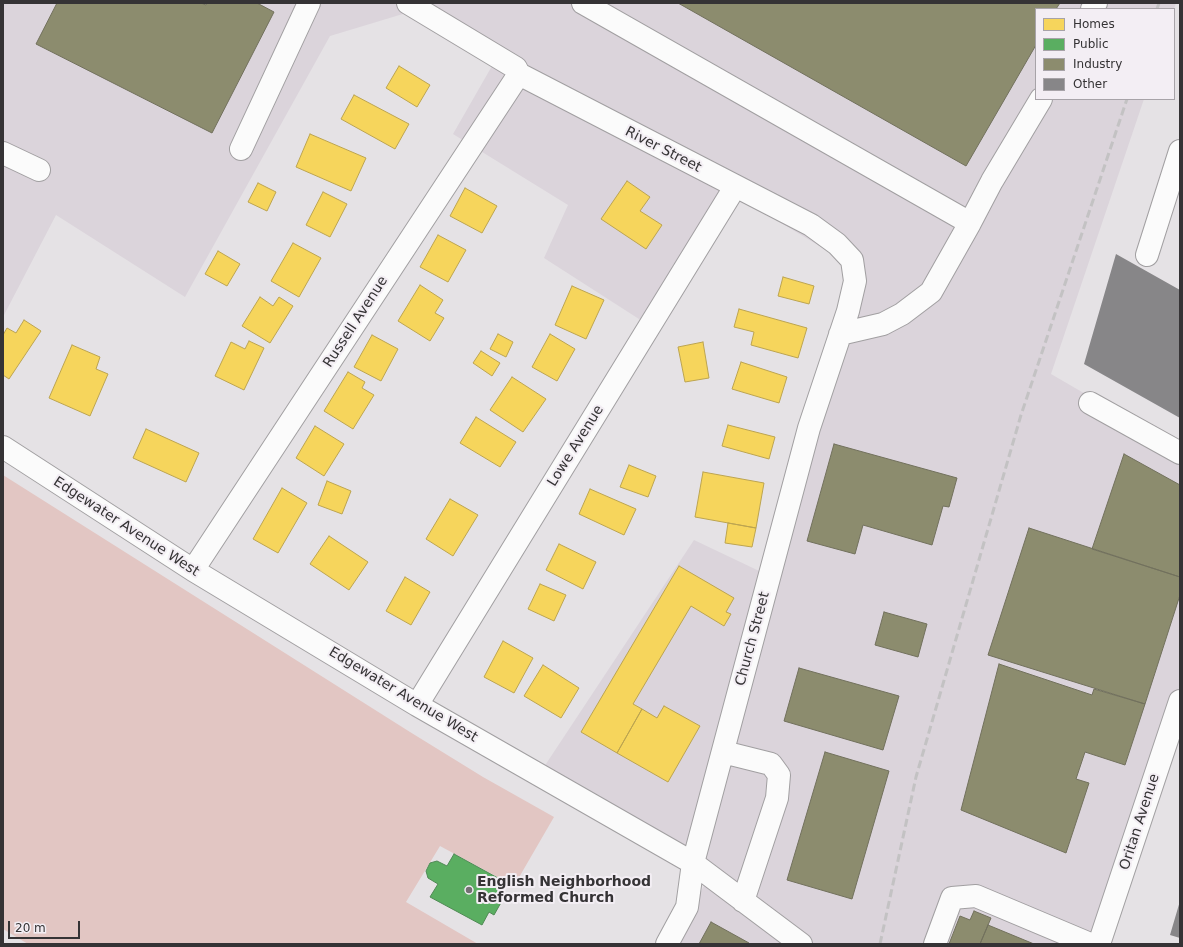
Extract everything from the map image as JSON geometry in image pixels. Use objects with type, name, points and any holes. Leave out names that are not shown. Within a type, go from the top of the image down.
[{"type":"street","points":[[241,149],[309,3]]},
{"type":"street","name":"River Street","points":[[408,3],[516,68],[519,74],[811,225],[837,244],[852,260],[855,281],[848,311],[840,334]]},
{"type":"street","points":[[583,3],[970,223]]},
{"type":"street","name":"Russell Avenue","points":[[194,570],[519,74]]},
{"type":"street","points":[[840,334],[883,324],[902,314],[931,292],[1039,100]]},
{"type":"street","points":[[1147,255],[1180,151]]},
{"type":"street","points":[[3,153],[39,170]]},
{"type":"street","name":"Lowe Avenue","points":[[417,705],[735,187]]},
{"type":"street","name":"Church Street","points":[[667,944],[687,907],[693,863],[809,428],[840,334]]},
{"type":"street","points":[[1090,403],[1180,453]]},
{"type":"street","name":"Edgewater Avenue West","points":[[3,447],[194,570],[417,705],[693,863],[801,944]]},
{"type":"street","name":"Oritan Avenue","points":[[1099,944],[1180,701]]},
{"type":"street","points":[[723,752],[771,764],[778,775],[777,798],[743,901]]},
{"type":"street","points":[[935,944],[952,898],[976,896],[1090,944]]},
{"type":"shaded area","points":[[3,3],[1176,3],[1174,8],[1035,8],[1035,100],[1144,100],[1051,374],[1180,449],[1180,709],[1102,944],[674,944],[707,880],[538,776],[694,540],[776,579],[861,271],[733,194],[653,328],[544,258],[568,205],[453,134],[500,52],[426,7],[330,36],[185,297],[56,215],[3,317]]},
{"type":"shaded area","points":[[3,475],[410,732],[483,777],[554,817],[514,886],[440,846],[406,902],[478,944],[28,944],[3,929]]},
{"type":"building: Homes","points":[[399,66],[430,85],[417,107],[386,88]]},
{"type":"building: Homes","points":[[354,95],[409,124],[395,149],[341,119]]},
{"type":"building: Homes","points":[[310,134],[366,158],[351,191],[296,167]]},
{"type":"building: Homes","points":[[627,181],[650,197],[640,211],[662,225],[646,249],[601,219]]},
{"type":"building: Homes","points":[[258,183],[276,192],[267,211],[248,202]]},
{"type":"building: Homes","points":[[465,188],[497,206],[482,233],[450,216]]},
{"type":"building: Homes","points":[[323,192],[347,204],[330,237],[306,225]]},
{"type":"building: Homes","points":[[438,235],[466,250],[448,282],[420,267]]},
{"type":"building: Homes","points":[[293,243],[321,258],[299,297],[271,281]]},
{"type":"building: Homes","points":[[218,251],[240,264],[227,286],[205,274]]},
{"type":"building: Homes","points":[[783,277],[814,286],[809,304],[778,296]]},
{"type":"building: Homes","points":[[420,285],[443,300],[435,313],[444,318],[430,341],[398,321]]},
{"type":"building: Homes","points":[[572,286],[604,300],[586,339],[555,325]]},
{"type":"building: Homes","points":[[260,297],[273,306],[279,297],[293,306],[270,343],[242,326]]},
{"type":"building: Homes","points":[[739,309],[807,328],[798,358],[751,345],[754,332],[734,327]]},
{"type":"building: Homes","points":[[24,320],[41,331],[9,379],[3,375],[3,335],[7,328],[16,333]]},
{"type":"building: Homes","points":[[498,334],[513,342],[506,357],[490,349]]},
{"type":"building: Homes","points":[[550,334],[575,349],[557,381],[532,367]]},
{"type":"building: Homes","points":[[372,335],[398,349],[381,381],[354,367]]},
{"type":"building: Homes","points":[[249,341],[264,348],[244,390],[215,376],[231,342],[245,349]]},
{"type":"building: Homes","points":[[703,342],[709,378],[685,382],[678,347]]},
{"type":"building: Homes","points":[[72,345],[100,357],[96,369],[108,374],[90,416],[49,398]]},
{"type":"building: Homes","points":[[481,351],[500,363],[492,376],[473,363]]},
{"type":"building: Homes","points":[[741,362],[787,377],[779,403],[732,389]]},
{"type":"building: Homes","points":[[348,372],[365,382],[362,388],[374,395],[353,429],[324,411]]},
{"type":"building: Homes","points":[[512,377],[546,399],[523,432],[490,410]]},
{"type":"building: Homes","points":[[476,417],[516,442],[500,467],[460,443]]},
{"type":"building: Homes","points":[[728,425],[775,437],[769,459],[722,446]]},
{"type":"building: Homes","points":[[315,426],[344,444],[324,476],[296,458]]},
{"type":"building: Homes","points":[[146,429],[199,453],[186,482],[133,458]]},
{"type":"building: Homes","points":[[629,465],[656,476],[648,497],[620,487]]},
{"type":"building: Homes","points":[[703,472],[764,483],[756,528],[695,517]]},
{"type":"building: Homes","points":[[327,481],[351,491],[342,514],[318,505]]},
{"type":"building: Homes","points":[[282,488],[307,503],[278,553],[253,539]]},
{"type":"building: Homes","points":[[590,489],[636,509],[624,535],[579,514]]},
{"type":"building: Homes","points":[[450,499],[478,515],[453,556],[426,539]]},
{"type":"building: Homes","points":[[728,523],[756,528],[752,547],[725,543]]},
{"type":"building: Homes","points":[[329,536],[368,562],[349,590],[310,564]]},
{"type":"building: Homes","points":[[559,544],[596,562],[583,589],[546,570]]},
{"type":"building: Homes","points":[[679,566],[734,598],[726,612],[731,614],[724,626],[691,606],[633,704],[642,709],[617,753],[581,732]]},
{"type":"building: Homes","points":[[405,577],[430,592],[411,625],[386,611]]},
{"type":"building: Homes","points":[[540,584],[566,595],[554,621],[528,609]]},
{"type":"building: Homes","points":[[503,641],[533,658],[514,693],[484,677]]},
{"type":"building: Homes","points":[[543,665],[579,688],[561,718],[524,696]]},
{"type":"building: Homes","points":[[664,706],[700,726],[668,782],[617,753],[642,709],[657,718]]},
{"type":"building: Public","name":"English Neighborhood Reformed Church","points":[[454,854],[507,883],[499,898],[503,899],[494,915],[489,912],[482,925],[430,897],[438,884],[428,878],[426,871],[430,863],[437,861],[447,866]]},
{"type":"building: Industry","points":[[57,3],[201,3],[206,5],[207,3],[257,3],[274,12],[212,133],[36,44]]},
{"type":"building: Industry","points":[[678,3],[1060,3],[1057,8],[1035,8],[1035,47],[966,166]]},
{"type":"building: Industry","points":[[834,444],[957,478],[949,507],[943,506],[932,545],[863,525],[855,554],[807,541]]},
{"type":"building: Industry","points":[[1124,454],[1180,485],[1180,577],[1092,549]]},
{"type":"building: Industry","points":[[1029,528],[1180,577],[1180,595],[1145,704],[988,655]]},
{"type":"building: Industry","points":[[884,612],[927,624],[918,657],[875,645]]},
{"type":"building: Industry","points":[[999,664],[1092,695],[1094,689],[1145,704],[1125,765],[1085,752],[1076,779],[1089,783],[1066,853],[961,810]]},
{"type":"building: Industry","points":[[799,668],[899,696],[883,750],[784,721]]},
{"type":"building: Industry","points":[[825,752],[889,771],[852,899],[787,880]]},
{"type":"building: Industry","points":[[974,911],[991,918],[980,944],[949,944],[960,916],[970,920]]},
{"type":"building: Industry","points":[[711,922],[749,943],[749,944],[699,944]]},
{"type":"building: Industry","points":[[988,925],[1034,944],[980,944]]},
{"type":"building: Other","points":[[1116,254],[1180,290],[1180,418],[1084,364]]},
{"type":"building: Other","points":[[1180,901],[1180,938],[1170,935]]},
{"type":"railway","points":[[1157,8],[1159,3]]},
{"type":"railway","points":[[880,944],[916,777],[1021,415],[1127,100]]},
{"type":"place","name":"English Neighborhood Reformed Church","points":[[469,890]]}]
